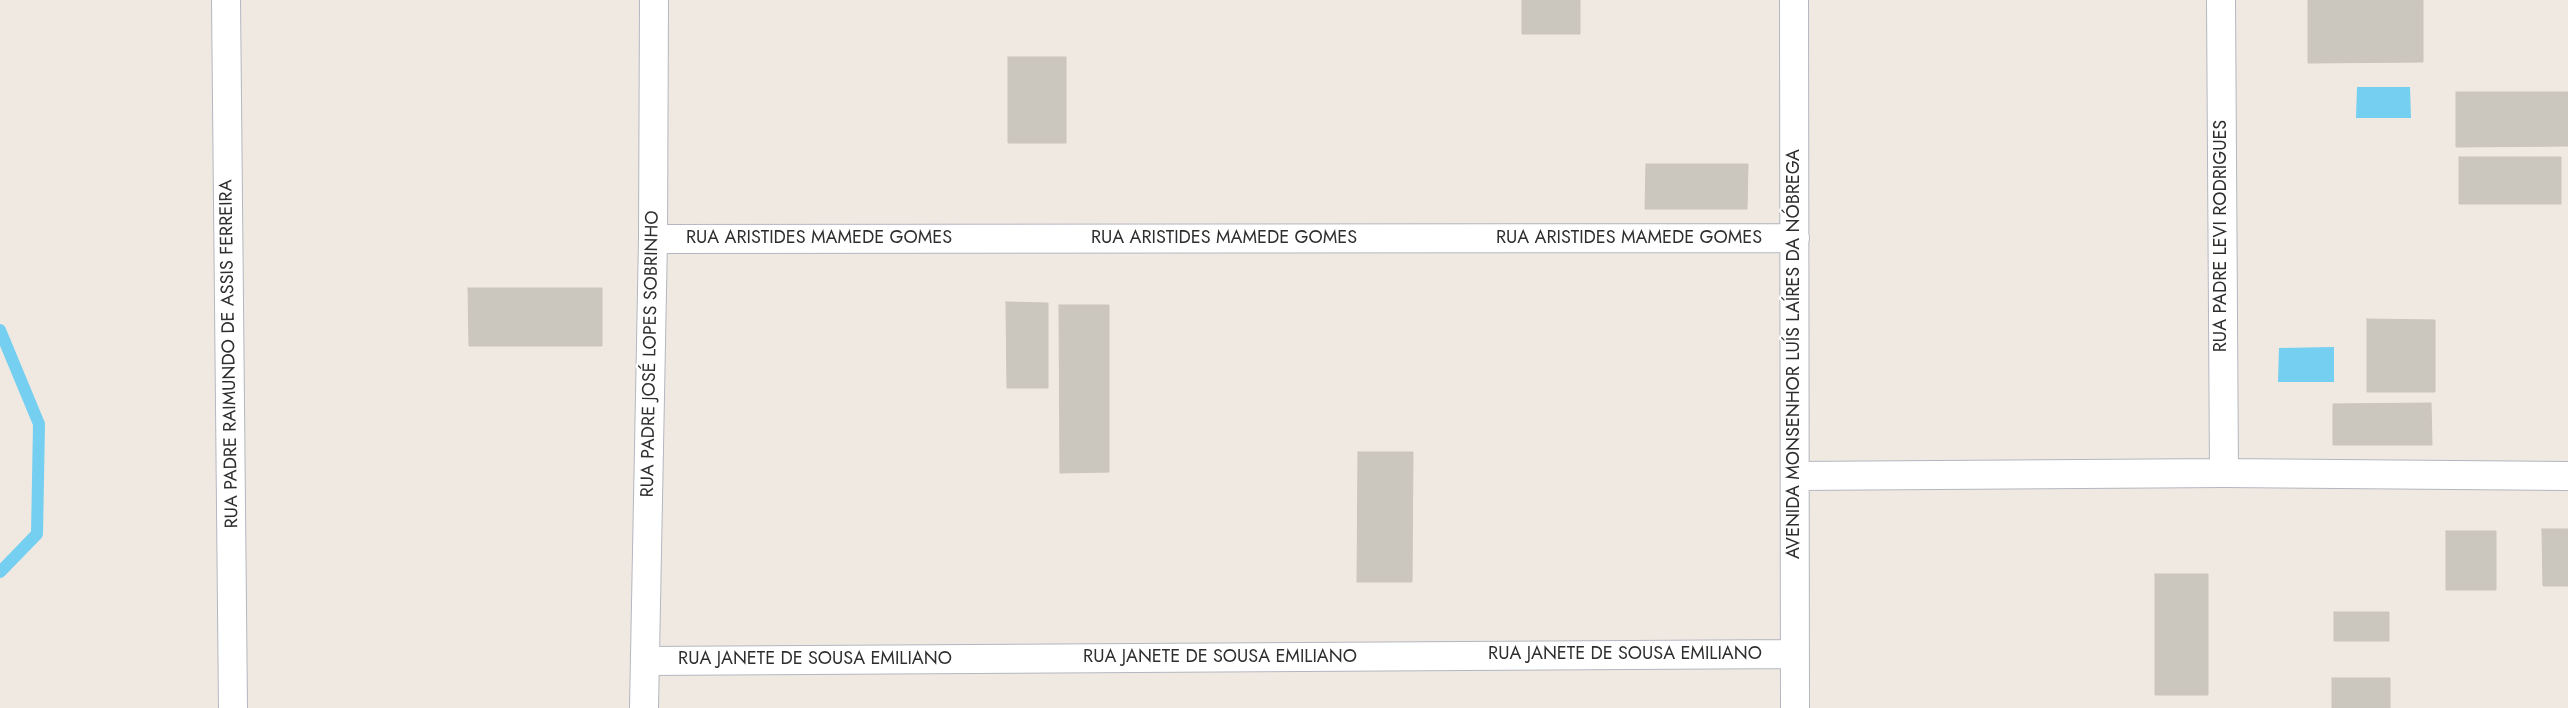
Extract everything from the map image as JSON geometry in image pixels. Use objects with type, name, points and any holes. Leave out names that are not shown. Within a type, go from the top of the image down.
[{"type":"street","name":"RUA PADRE RAIMUNDO DE ASSIS FERREIRA","points":[[226,0],[233,708]]},
{"type":"street","name":"RUA PADRE JOSÉ LOPES SOBRINHO","points":[[644,708],[653,240],[654,0]]},
{"type":"street","name":"AVENIDA MONSENHOR LUÍS LAÍRES DA NÓBREGA","points":[[1794,0],[1796,476],[1794,708]]},
{"type":"street","name":"RUA PADRE LEVI RODRIGUES","points":[[2221,0],[2224,473]]},
{"type":"street","name":"RUA ARISTIDES MAMEDE GOMES","points":[[653,240],[1795,238]]},
{"type":"street","points":[[1796,476],[2224,473],[2568,476]]},
{"type":"street","name":"RUA JANETE DE SOUSA EMILIANO","points":[[645,661],[1794,654]]},
{"type":"water","points":[[2357,87],[2410,87],[2411,118],[2356,118]]},
{"type":"water","points":[[2334,347],[2334,382],[2278,382],[2279,348]]},
{"type":"building","points":[[1522,0],[1580,0],[1580,34],[1522,34]]},
{"type":"building","points":[[2308,0],[2423,0],[2423,62],[2308,63]]},
{"type":"building","points":[[1008,57],[1066,57],[1066,143],[1008,143]]},
{"type":"building","points":[[2456,92],[2568,92],[2568,146],[2456,147]]},
{"type":"building","points":[[2459,157],[2561,157],[2561,204],[2459,204]]},
{"type":"building","points":[[1646,164],[1748,164],[1747,209],[1645,209]]},
{"type":"building","points":[[468,288],[602,288],[602,346],[469,346]]},
{"type":"building","points":[[1006,302],[1048,303],[1048,388],[1007,388]]},
{"type":"building","points":[[1059,305],[1109,305],[1109,472],[1060,473]]},
{"type":"building","points":[[2367,319],[2435,320],[2435,392],[2367,392]]},
{"type":"building","points":[[2431,403],[2432,445],[2333,445],[2333,404]]},
{"type":"building","points":[[1358,452],[1413,452],[1412,582],[1357,582]]},
{"type":"building","points":[[2542,529],[2568,529],[2568,586],[2543,586]]},
{"type":"building","points":[[2446,531],[2496,531],[2496,590],[2446,590]]},
{"type":"building","points":[[2155,574],[2208,574],[2208,695],[2155,695]]},
{"type":"building","points":[[2334,612],[2389,612],[2389,641],[2334,641]]},
{"type":"building","points":[[2332,678],[2390,678],[2390,708],[2332,708]]},
{"type":"waterway","points":[[0,330],[39,424],[37,534],[0,572]]}]
